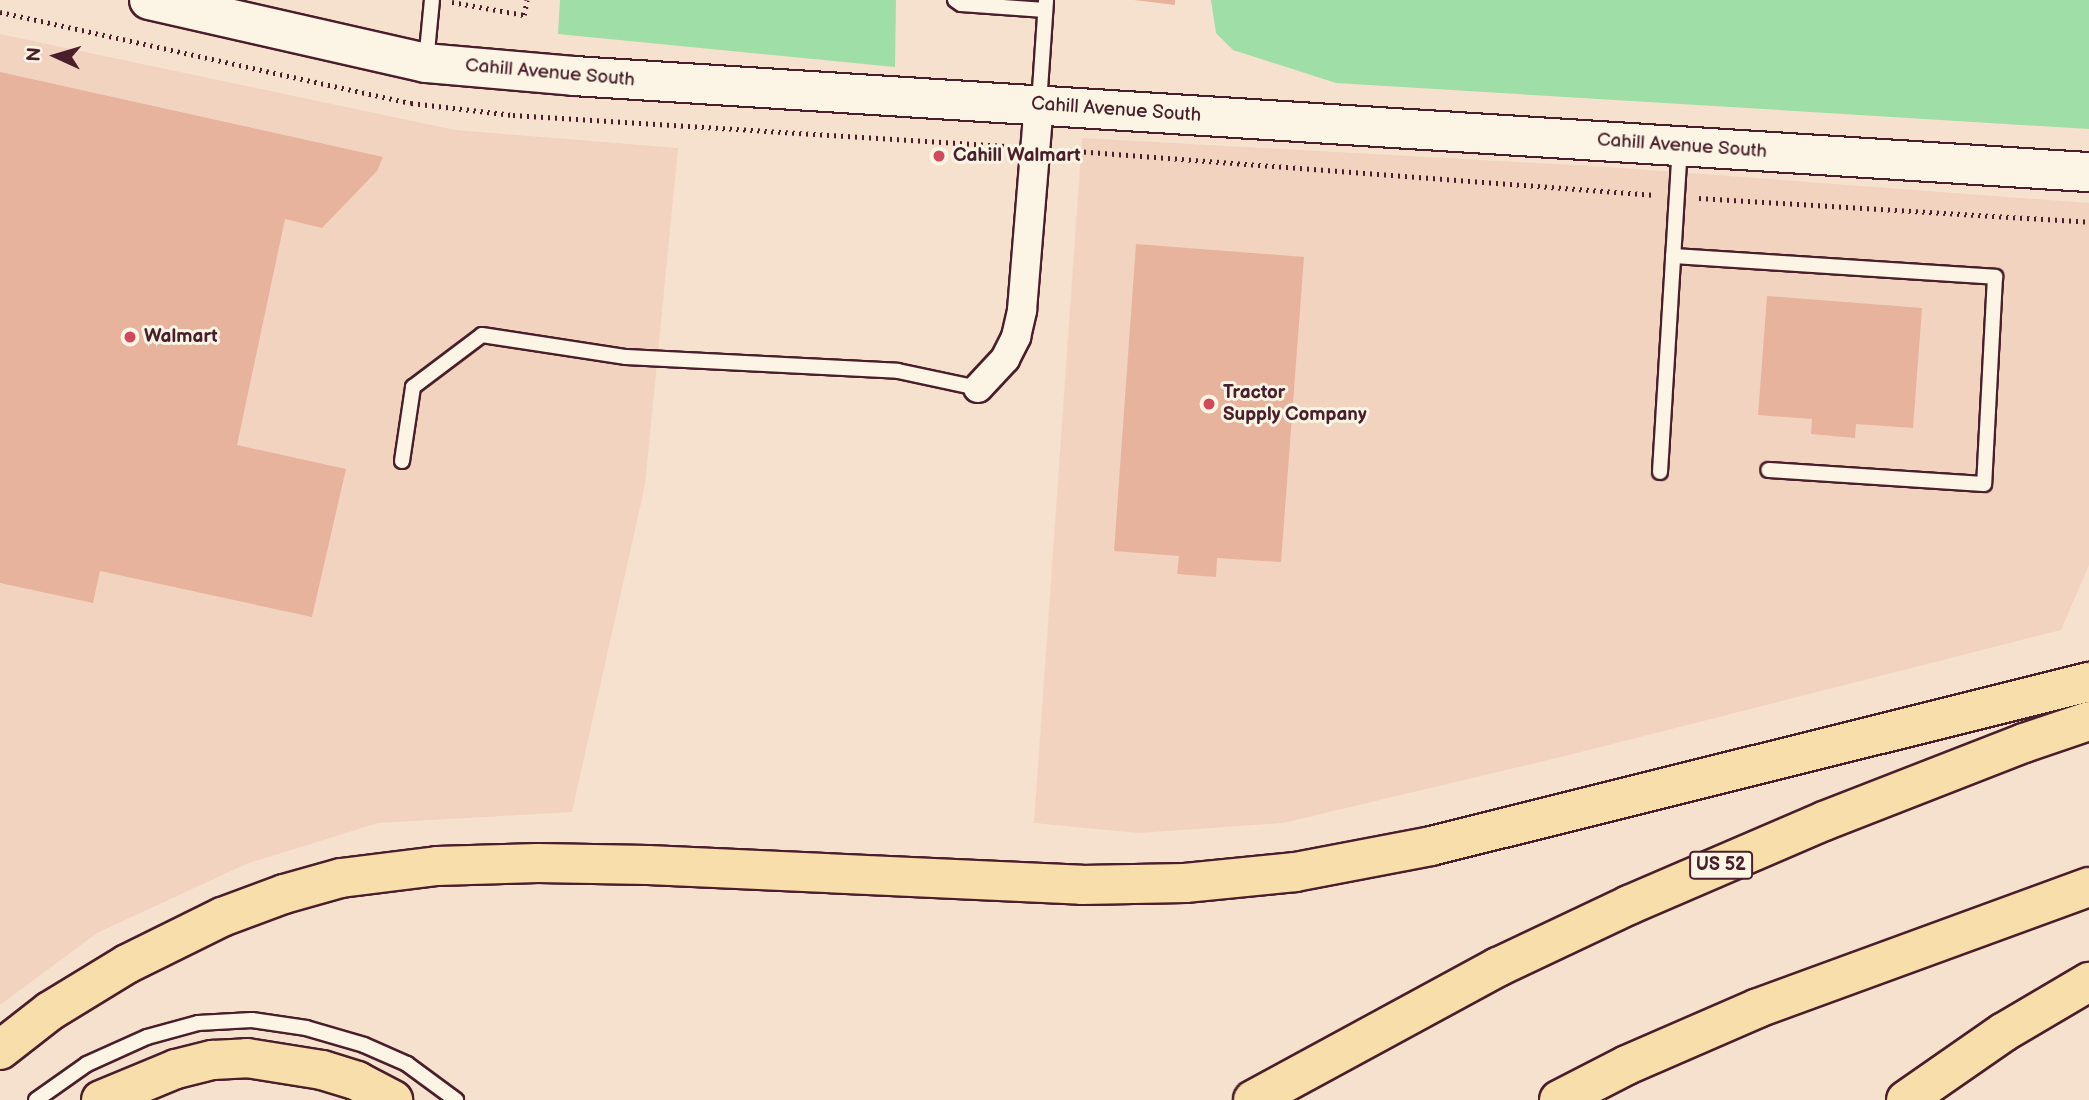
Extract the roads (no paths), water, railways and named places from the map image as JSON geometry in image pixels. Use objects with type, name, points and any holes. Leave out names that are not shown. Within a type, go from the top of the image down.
[{"type":"highway","points":[[0,1051],[50,1011],[127,964],[222,917],[284,894],[341,878],[437,866],[538,863],[648,865],[1082,886],[1185,883],[1295,872],[1431,846],[2089,682]]},
{"type":"highway","name":"US 52","points":[[1253,1100],[1498,967],[1629,905],[1824,821],[2024,743],[2089,721]]},
{"type":"highway","points":[[1559,1100],[1627,1065],[1758,1008],[2089,887]]},
{"type":"highway","points":[[1906,1100],[2004,1032],[2089,982]]},
{"type":"highway","points":[[100,1100],[176,1069],[213,1060],[247,1058],[322,1070],[357,1081],[393,1100]]},
{"type":"street","name":"Cahill Avenue South","points":[[149,0],[426,63],[573,76],[2089,172]]},
{"type":"street","points":[[978,388],[1005,359],[1016,337],[1023,310],[1039,105]]},
{"type":"lane","points":[[426,63],[432,0]]},
{"type":"lane","points":[[955,0],[961,4],[1045,5],[1039,105]]},
{"type":"lane","points":[[1660,472],[1680,146]]},
{"type":"lane","points":[[1673,256],[1995,277],[1984,484],[1768,470]]},
{"type":"lane","points":[[402,461],[413,387],[482,335],[626,356],[898,371],[978,388]]},
{"type":"lane","points":[[36,1100],[87,1064],[147,1037],[198,1023],[252,1020],[306,1028],[364,1045],[407,1064],[456,1100]]},
{"type":"place","name":"Cahill Walmart","points":[[939,156]]},
{"type":"place","name":"Walmart","points":[[130,337]]},
{"type":"place","name":"Tractor Supply Company","points":[[1209,404]]}]
